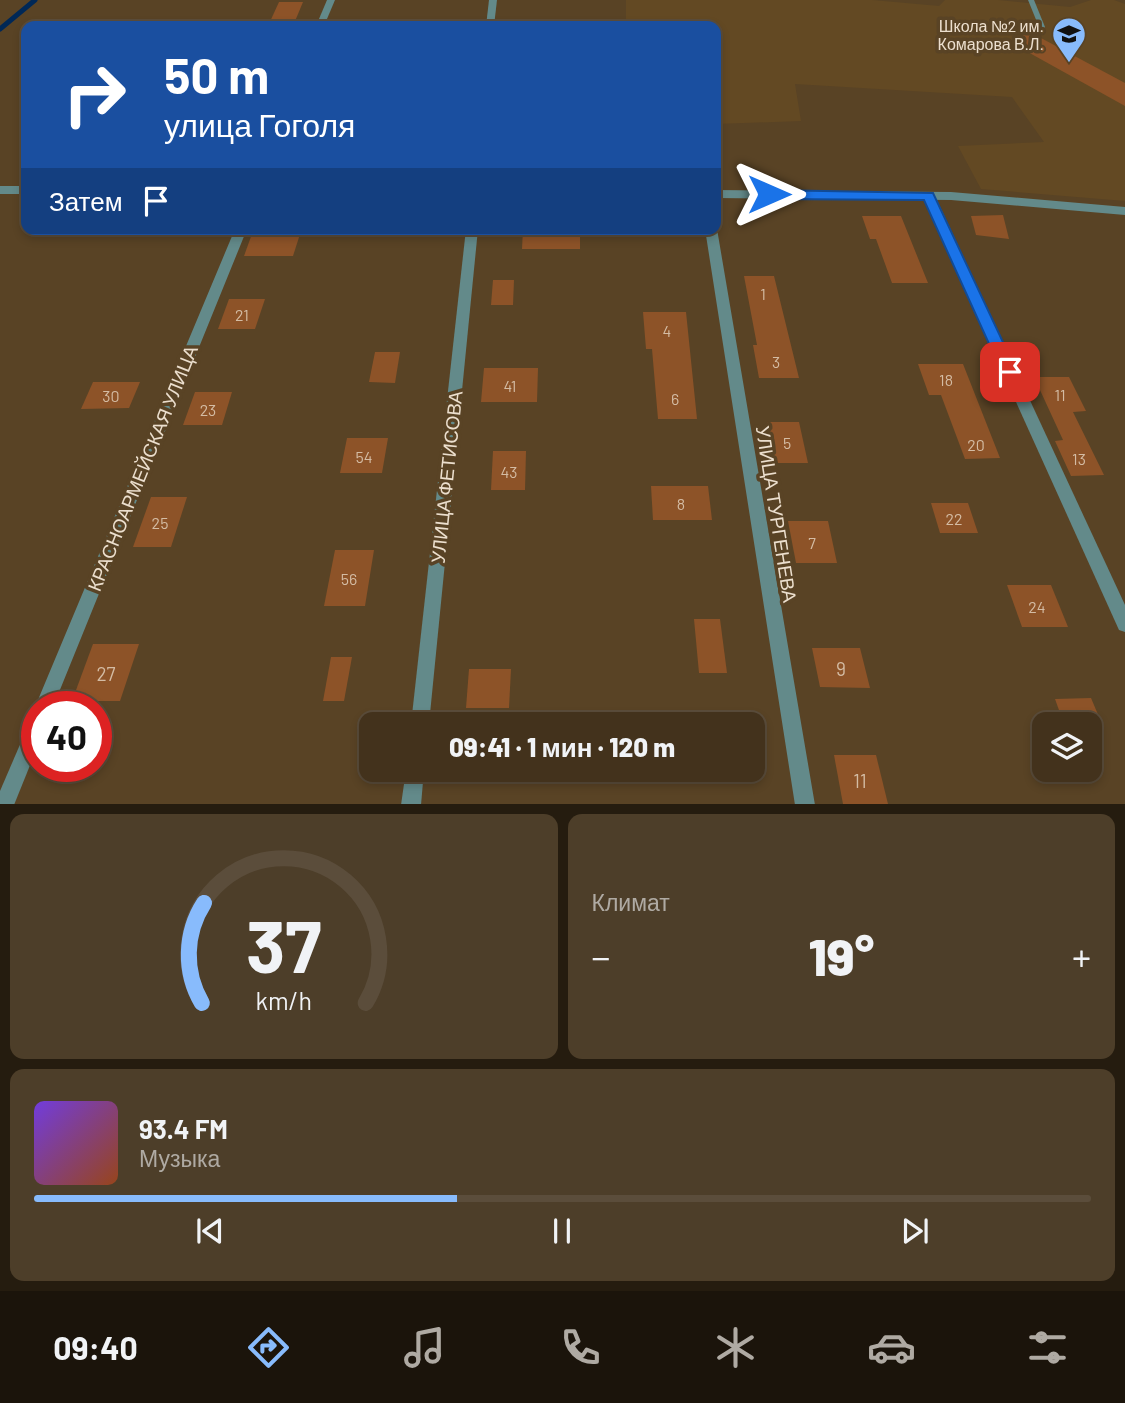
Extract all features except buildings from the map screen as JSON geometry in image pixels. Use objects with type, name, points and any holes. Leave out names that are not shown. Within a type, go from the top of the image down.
[{"type":"street","points":[[322,21],[331,0]]},
{"type":"street","points":[[491,21],[493,0]]},
{"type":"street","points":[[0,190],[21,190]]},
{"type":"street","points":[[721,194],[929,196],[1125,211]]},
{"type":"street","points":[[929,196],[1125,624]]},
{"type":"street","name":"КРАСНОАРМЕЙСКАЯ УЛИЦА","points":[[51,691],[239,235]]},
{"type":"street","name":"УЛИЦА ФЕТИСОВА","points":[[421,712],[471,235]]},
{"type":"street","name":"УЛИЦА ТУРГЕНЕВА","points":[[712,235],[805,804]]},
{"type":"street","points":[[4,804],[21,763]]},
{"type":"street","points":[[411,804],[414,782]]},
{"type":"lane","points":[[1031,0],[1042,27]]},
{"type":"shaded area","points":[[626,0],[872,0],[939,6],[945,0],[998,0],[1070,7],[1091,0],[1114,0],[1125,4],[1125,201],[981,189],[958,146],[1044,142],[1012,97],[795,84],[801,121],[721,124],[721,21],[626,21]]},
{"type":"waterway","points":[[0,29],[35,0]]},
{"type":"place","name":"Школа №2 им. Комарова В.Л.","points":[[1069,64]]},
{"type":"route","points":[[769,194],[929,196],[1010,372]]}]
